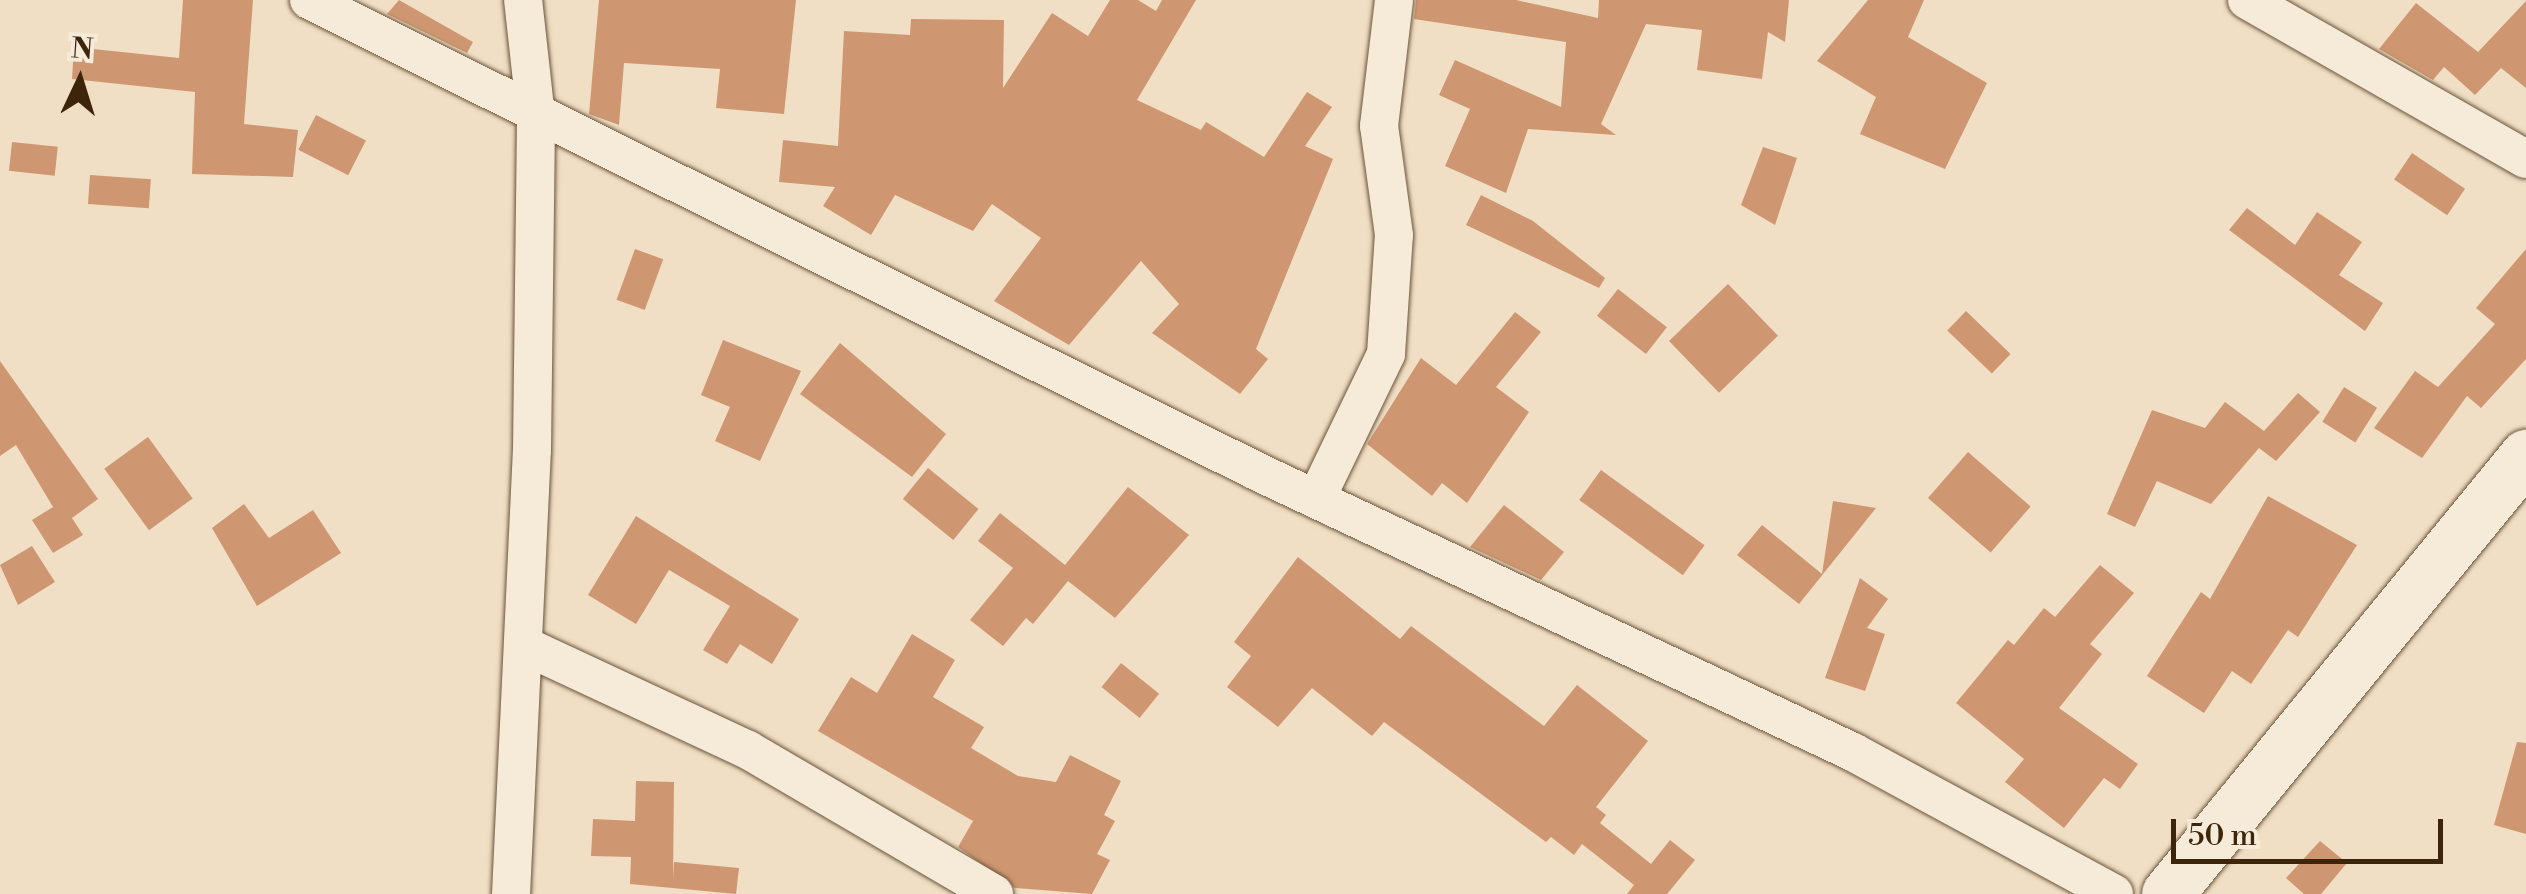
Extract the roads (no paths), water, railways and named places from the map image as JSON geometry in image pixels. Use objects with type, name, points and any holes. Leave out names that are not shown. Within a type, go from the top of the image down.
[{"type":"street","points":[[310,0],[536,116],[1316,499],[1853,752],[2114,894]]},
{"type":"street","points":[[510,894],[525,646],[536,116],[523,0]]},
{"type":"street","points":[[1316,499],[1386,354],[1394,236],[1378,126],[1394,0]]},
{"type":"street","points":[[2247,0],[2526,159]]},
{"type":"street","points":[[2168,894],[2526,456]]},
{"type":"street","points":[[525,646],[748,750],[994,894]]}]
